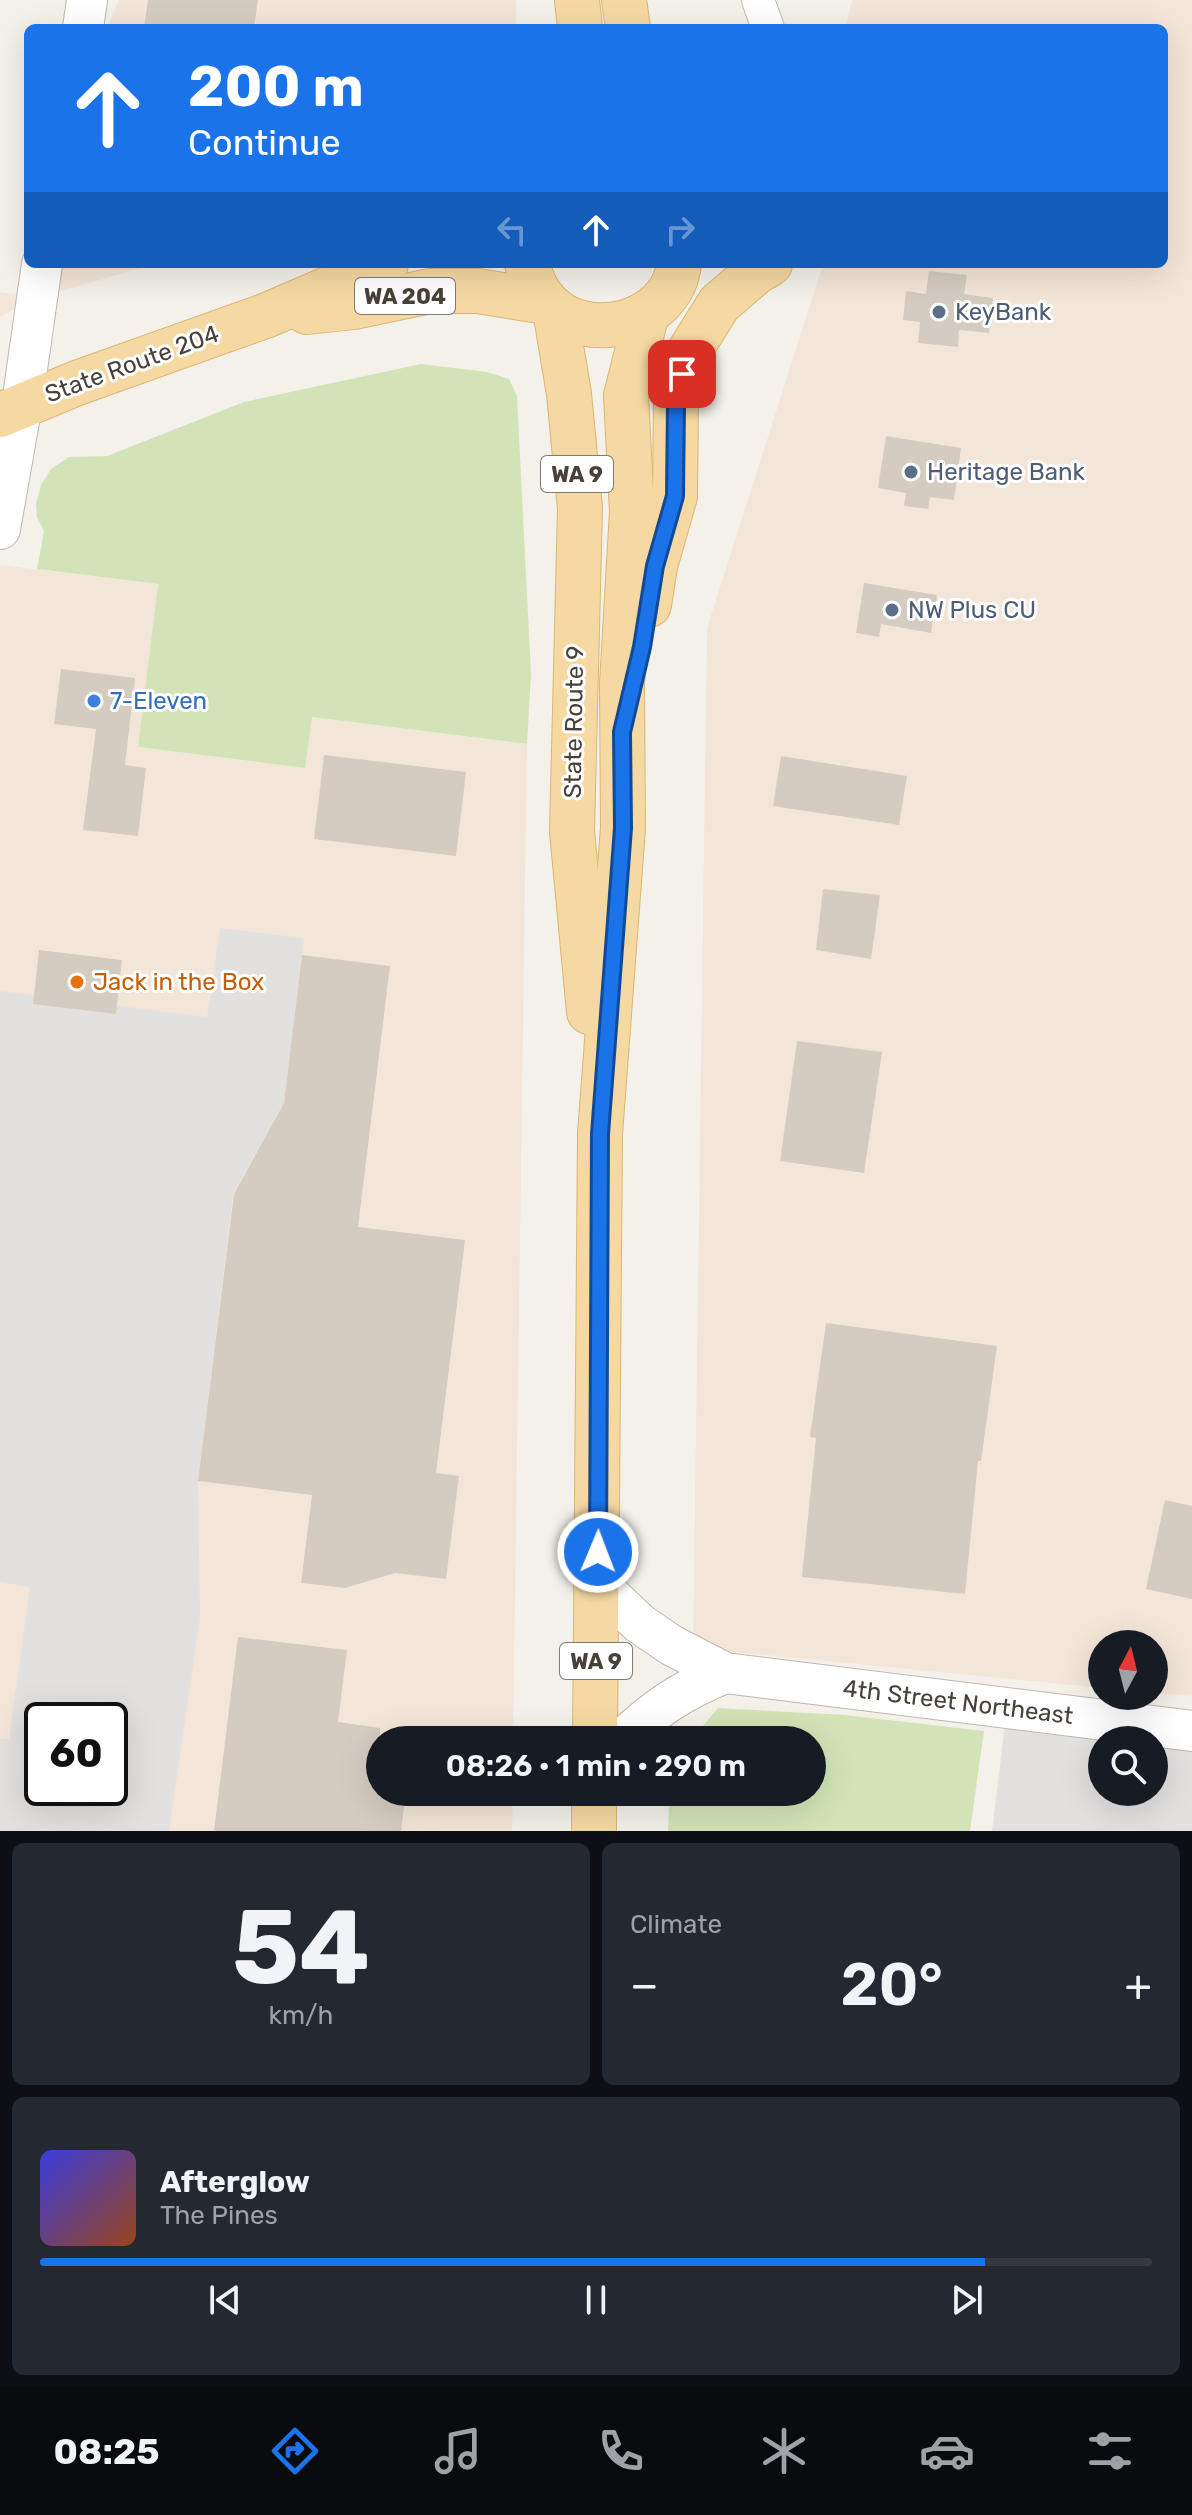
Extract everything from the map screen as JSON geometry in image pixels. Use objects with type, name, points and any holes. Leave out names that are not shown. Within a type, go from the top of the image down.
[{"type":"main road","points":[[553,24],[555,0]]},
{"type":"main road","points":[[577,0],[580,24]]},
{"type":"main road","points":[[624,0],[627,24]]},
{"type":"main road","points":[[265,316],[330,268]]},
{"type":"main road","name":"State Route 204","points":[[11,410],[265,316],[377,268]]},
{"type":"main road","points":[[647,313],[666,294],[681,268]]},
{"type":"main road","points":[[622,732],[642,647],[655,566],[675,496],[676,402],[689,352],[719,304],[763,268]]},
{"type":"main road","name":"State Route 204","points":[[265,316],[354,307],[430,291],[543,292],[577,322],[601,327],[625,323],[647,313]]},
{"type":"main road","name":"State Route 9","points":[[543,292],[575,448],[580,508],[572,831],[600,1134]]},
{"type":"main road","name":"State Route 9","points":[[595,1726],[600,1134],[623,828],[622,732],[632,511],[626,396],[647,313]]},
{"type":"main road","points":[[594,1806],[594,1831]]},
{"type":"street","points":[[56,24],[58,0]]},
{"type":"street","points":[[84,24],[87,0]]},
{"type":"street","points":[[758,0],[767,24]]},
{"type":"street","points":[[0,529],[11,410],[41,268]]},
{"type":"street","points":[[597,1583],[639,1623],[671,1645],[725,1673]]},
{"type":"street","points":[[637,1726],[657,1707],[693,1686],[725,1673]]},
{"type":"street","name":"4th Street Northeast","points":[[725,1673],[1192,1731]]},
{"type":"shaded area","points":[[119,0],[516,0],[516,24],[109,24]]},
{"type":"shaded area","points":[[852,0],[1192,0],[1192,1696],[1168,1694],[1168,1630],[1088,1630],[1088,1687],[693,1648],[707,628],[822,268],[1168,268],[1168,24],[846,24]]},
{"type":"shaded area","points":[[41,268],[141,268],[37,298],[0,317],[0,292],[37,297]]},
{"type":"shaded area","points":[[0,565],[158,584],[138,747],[304,768],[311,717],[527,744],[513,1726],[366,1726],[366,1806],[513,1806],[512,1831],[0,1831]]},
{"type":"shaded area","points":[[220,928],[304,938],[284,1103],[233,1194],[198,1481],[200,1618],[169,1831],[0,1831],[0,1739],[9,1739],[30,1587],[0,1582],[0,991],[207,1017]]},
{"type":"shaded area","points":[[1005,1724],[1088,1735],[1088,1806],[1168,1806],[1168,1745],[1192,1748],[1192,1831],[992,1831]]},
{"type":"green space","points":[[421,364],[487,372],[509,379],[517,396],[531,674],[527,744],[312,717],[305,768],[138,747],[158,584],[37,569],[44,531],[37,517],[36,504],[41,485],[51,469],[69,457],[107,456],[244,402]]},
{"type":"green space","points":[[718,1708],[845,1715],[984,1731],[970,1831],[668,1831],[669,1806],[826,1806],[826,1726],[703,1726]]},
{"type":"building","points":[[148,0],[258,0],[255,24],[145,24]]},
{"type":"building","points":[[929,271],[967,275],[964,294],[993,298],[989,333],[959,330],[958,347],[918,343],[920,322],[903,320],[906,291],[926,294]]},
{"type":"building","points":[[886,436],[961,448],[954,500],[930,497],[928,509],[904,506],[906,493],[878,488]]},
{"type":"building","points":[[864,583],[937,595],[931,633],[881,624],[879,637],[856,633]]},
{"type":"building","points":[[61,669],[135,678],[125,765],[146,768],[138,836],[83,830],[96,729],[54,724]]},
{"type":"building","points":[[324,755],[466,772],[456,856],[314,839]]},
{"type":"building","points":[[781,756],[907,776],[899,825],[773,806]]},
{"type":"building","points":[[823,889],[880,895],[871,959],[816,950]]},
{"type":"building","name":"Jack in the Box","points":[[39,950],[122,960],[116,1014],[33,1004]]},
{"type":"building","points":[[302,955],[390,966],[358,1227],[465,1240],[436,1473],[459,1476],[446,1579],[395,1573],[345,1588],[301,1583],[312,1495],[198,1481],[234,1194],[284,1103]]},
{"type":"building","points":[[797,1041],[882,1052],[864,1173],[780,1161]]},
{"type":"building","points":[[826,1323],[997,1346],[981,1461],[978,1461],[965,1594],[802,1577],[816,1438],[810,1437]]},
{"type":"building","points":[[1165,1500],[1192,1506],[1192,1599],[1146,1589]]},
{"type":"building","points":[[238,1637],[347,1650],[338,1722],[366,1726],[366,1806],[404,1806],[401,1831],[214,1831]]},
{"type":"place","name":"KeyBank","points":[[939,312]]},
{"type":"place","name":"Heritage Bank","points":[[911,472]]},
{"type":"place","name":"NW Plus CU","points":[[892,610]]},
{"type":"place","name":"7-Eleven","points":[[94,701]]},
{"type":"place","name":"Jack in the Box","points":[[77,982]]},
{"type":"route","points":[[598,1552],[600,1134],[623,828],[622,732],[642,647],[655,566],[675,496],[676,402],[682,374]]}]
